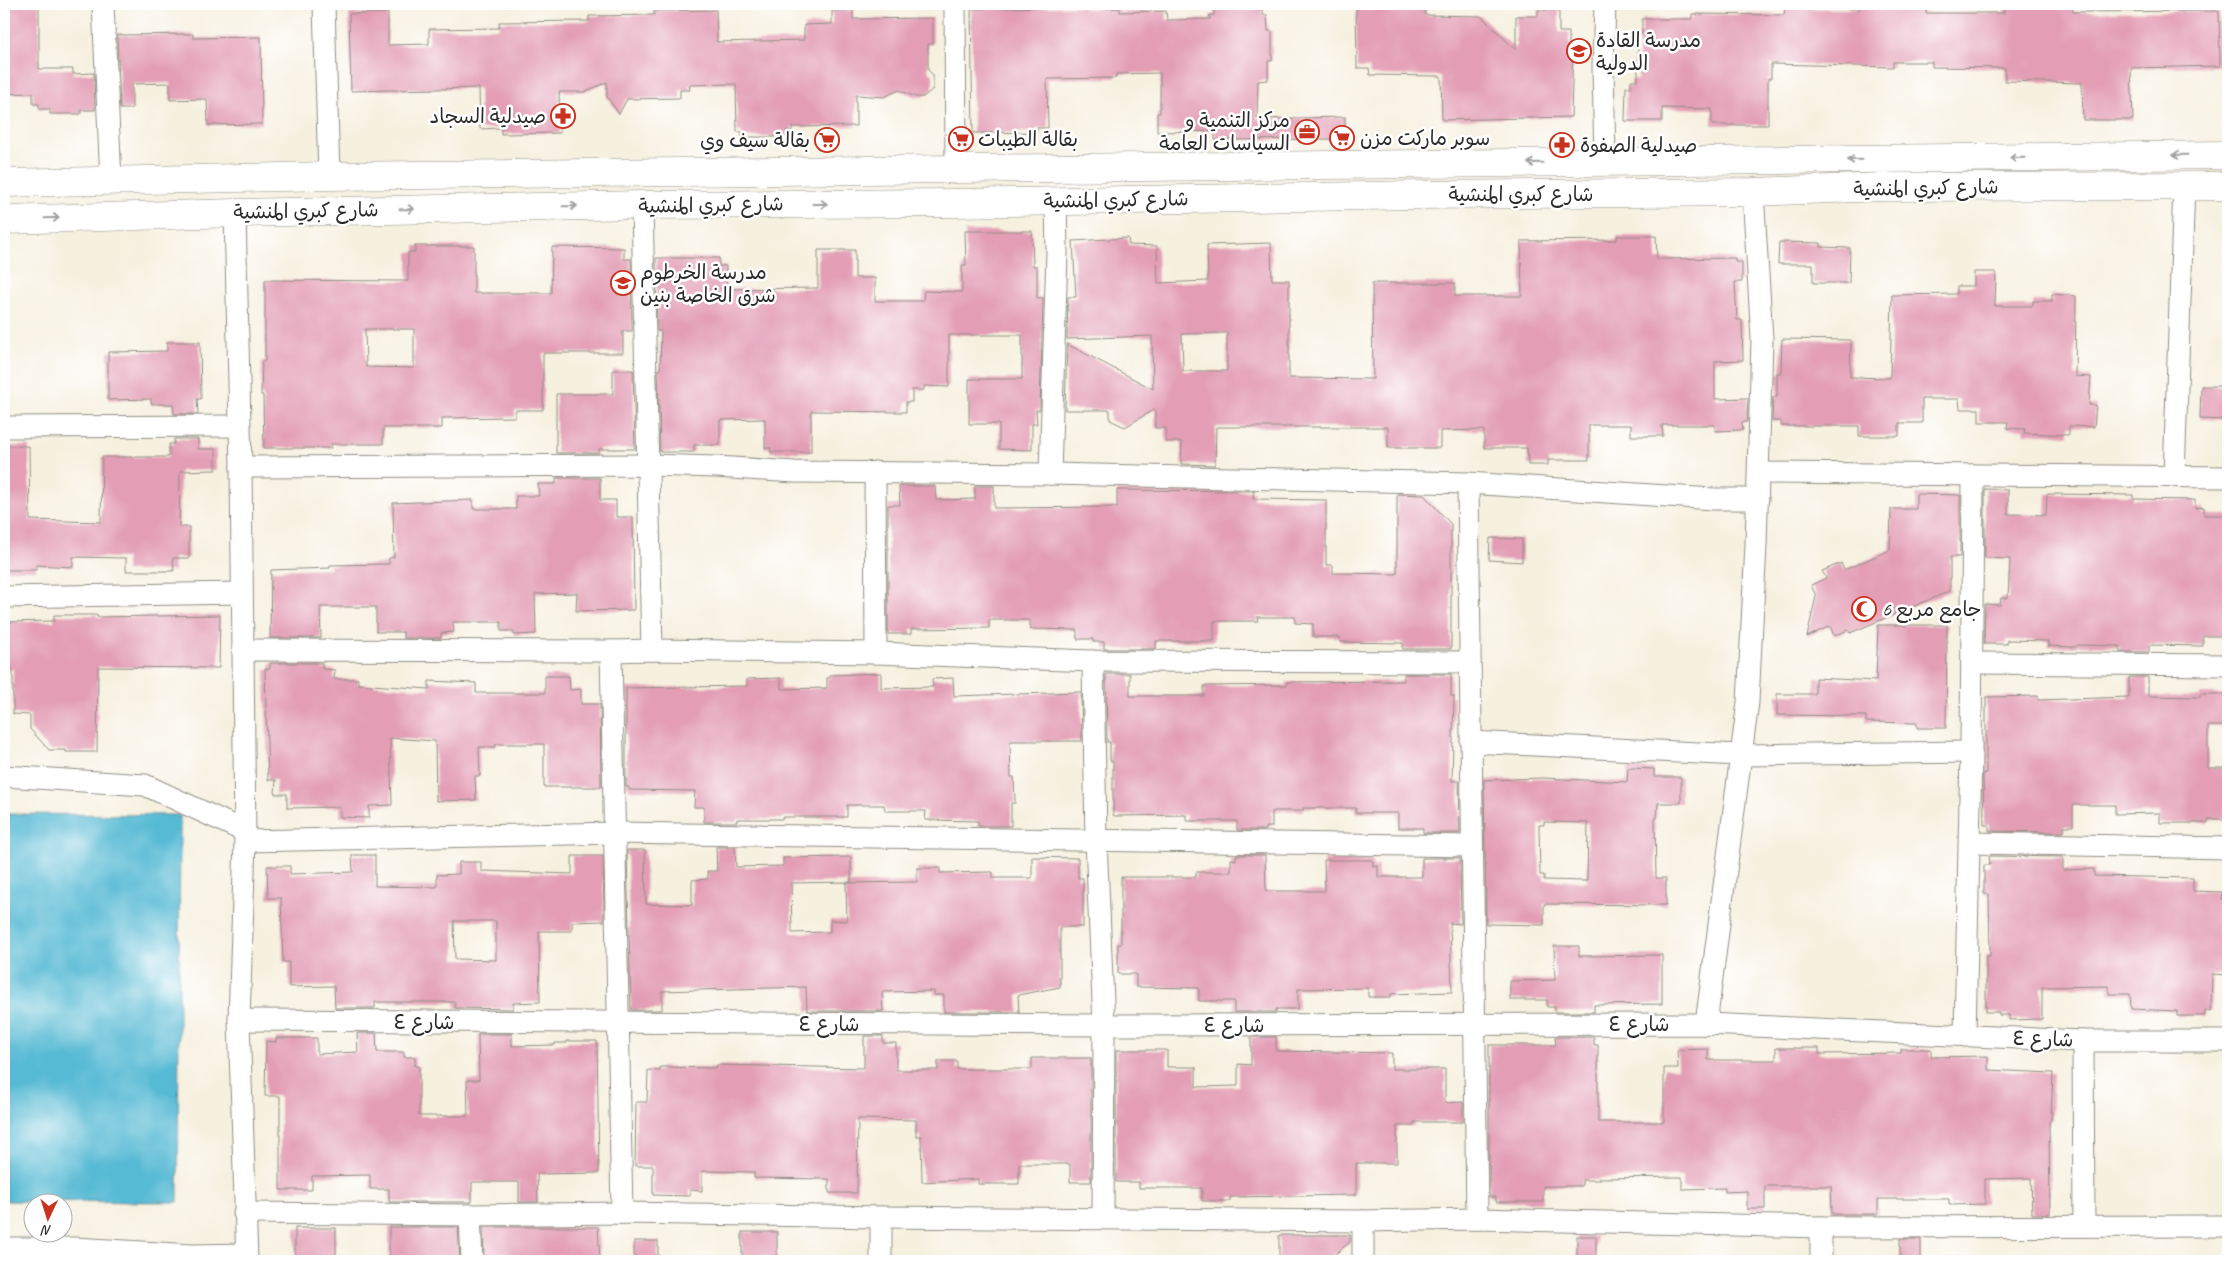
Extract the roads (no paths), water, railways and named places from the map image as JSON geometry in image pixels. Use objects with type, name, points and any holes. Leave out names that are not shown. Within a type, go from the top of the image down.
[{"type":"main road","name":"شارع كبري المنشية","points":[[4,183],[329,176],[2228,155]]},
{"type":"main road","name":"شارع كبري المنشية","points":[[4,220],[235,212],[642,205],[1056,201],[1419,194],[1753,192],[1884,187],[2228,186]]},
{"type":"street","points":[[103,4],[110,181]]},
{"type":"street","points":[[324,4],[329,176]]},
{"type":"street","points":[[955,4],[956,169]]},
{"type":"street","points":[[1605,4],[1605,162]]},
{"type":"street","points":[[2174,476],[2184,185]]},
{"type":"street","points":[[1706,1024],[1748,702],[1758,499],[1762,339],[1753,192]]},
{"type":"street","points":[[1050,474],[1057,252],[1056,201]]},
{"type":"street","points":[[642,205],[652,650]]},
{"type":"street","points":[[4,1248],[75,1248],[246,1258],[239,1020],[244,836],[239,319],[235,212]]},
{"type":"street","points":[[4,427],[239,426]]},
{"type":"street","points":[[241,467],[647,465],[795,472],[1050,474],[1468,483],[1758,499]]},
{"type":"street","points":[[875,472],[876,653]]},
{"type":"street","points":[[1759,473],[2228,477]]},
{"type":"street","points":[[1965,1036],[1970,842],[1973,475]]},
{"type":"street","points":[[1468,483],[1477,1219]]},
{"type":"street","points":[[4,598],[242,593]]},
{"type":"street","points":[[243,650],[652,650],[876,653],[1093,660],[1469,662]]},
{"type":"street","points":[[612,651],[622,1213]]},
{"type":"street","points":[[1093,660],[1096,840],[1104,1025],[1103,1218]]},
{"type":"street","points":[[1972,663],[2228,665]]},
{"type":"street","points":[[1471,742],[1740,754],[1971,752]]},
{"type":"street","points":[[4,776],[145,785],[244,836],[614,833],[1471,846]]},
{"type":"street","points":[[1970,842],[2228,848]]},
{"type":"street","name":"شارع ٤","points":[[239,1020],[1104,1025],[1706,1024],[2083,1041],[2228,1041]]},
{"type":"street","points":[[2083,1041],[2084,1224]]},
{"type":"street","points":[[244,1213],[470,1215],[622,1213],[1363,1221],[1477,1219],[1821,1227],[2084,1224],[2228,1226]]},
{"type":"street","points":[[470,1215],[472,1261]]},
{"type":"street","points":[[881,1217],[881,1261]]},
{"type":"street","points":[[1363,1221],[1363,1261]]},
{"type":"street","points":[[1821,1227],[1821,1261]]},
{"type":"water","points":[[4,814],[180,815],[178,1202],[72,1201],[72,1192],[22,1192],[22,1201],[4,1201]]},
{"type":"place","name":"مدرسة القادة الدولية","points":[[1579,51]]},
{"type":"place","name":"صيدلية السجاد","points":[[563,116]]},
{"type":"place","name":"مركز التنمية و السياسات العامة","points":[[1307,132]]},
{"type":"place","name":"سوبر ماركت مزن","points":[[1342,138]]},
{"type":"place","name":"بقالة الطيبات","points":[[961,139]]},
{"type":"place","name":"بقالة سيف وي","points":[[827,140]]},
{"type":"place","name":"صيدلية الصفوة","points":[[1562,145]]},
{"type":"place","name":"مدرسة الخرطوم شرق الخاصة بنين","points":[[623,283]]},
{"type":"place","name":"جامع مربع 6","points":[[1864,609]]}]
